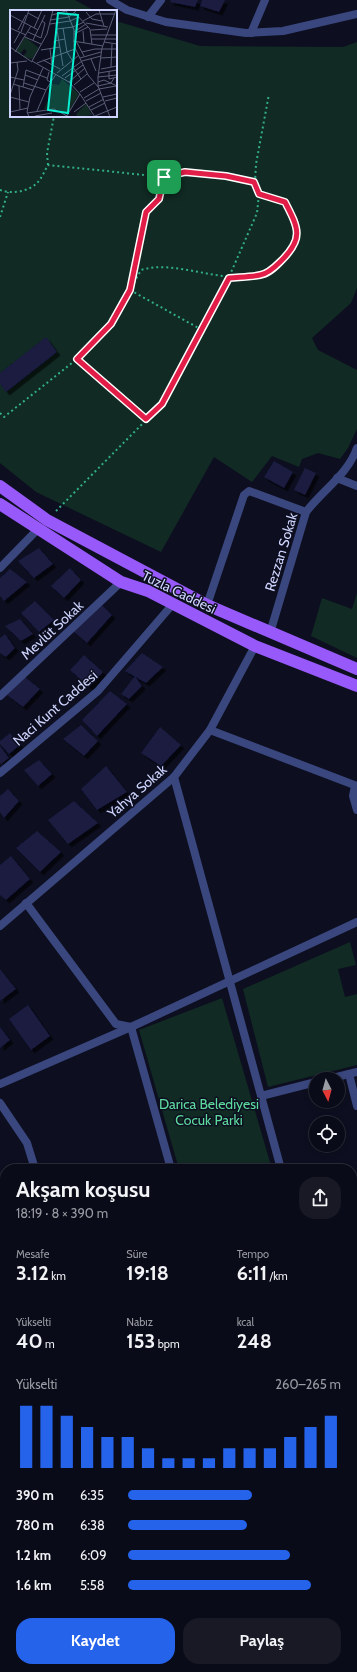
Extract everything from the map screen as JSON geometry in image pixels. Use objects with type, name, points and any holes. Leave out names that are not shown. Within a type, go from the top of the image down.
[{"type":"main road","name":"Tuzla Caddesi","points":[[0,486],[46,520],[207,605],[357,669]]},
{"type":"main road","name":"Tuzla Caddesi","points":[[0,504],[121,582],[148,591],[172,605],[255,646],[357,686]]},
{"type":"street","points":[[110,0],[127,10],[166,22],[251,34],[283,31],[357,14]]},
{"type":"street","points":[[148,17],[161,0]]},
{"type":"street","points":[[251,34],[265,0]]},
{"type":"street","name":"Rezzan Sokak","points":[[270,633],[306,512],[318,497],[347,468],[357,448]]},
{"type":"street","points":[[337,478],[357,486]]},
{"type":"street","points":[[207,605],[244,495],[249,491],[306,512]]},
{"type":"street","points":[[0,568],[38,529]]},
{"type":"street","name":"Mevlüt Sokak","points":[[0,696],[121,582]]},
{"type":"street","name":"Naci Kunt Caddesi","points":[[0,773],[98,691],[172,605]]},
{"type":"street","name":"Yahya Sokak","points":[[0,926],[174,777],[210,730],[255,646]]},
{"type":"street","points":[[210,730],[356,786],[353,796],[357,810]]},
{"type":"street","points":[[174,777],[280,1164]]},
{"type":"street","points":[[26,903],[116,1024],[131,1027]]},
{"type":"street","points":[[0,1084],[131,1027],[357,922]]},
{"type":"street","points":[[131,1027],[170,1164]]},
{"type":"street","points":[[353,1073],[357,1106]]},
{"type":"street","points":[[261,1096],[309,1084]]},
{"type":"street","points":[[0,1103],[27,1143],[33,1164]]},
{"type":"path","points":[[46,520],[162,404],[202,330],[229,278],[257,213],[259,194],[254,182],[269,94]]},
{"type":"path","points":[[0,190],[8,192],[26,190],[37,183],[48,165],[47,153],[54,117]]},
{"type":"path","points":[[48,165],[164,177],[185,172],[226,176],[254,182]]},
{"type":"path","points":[[130,290],[146,212],[159,199],[164,177]]},
{"type":"path","points":[[0,217],[8,192]]},
{"type":"path","points":[[0,413],[4,417],[77,359],[111,324],[141,270],[154,266],[229,278],[262,275],[273,269],[292,251],[297,240],[296,227],[285,202],[259,194]]},
{"type":"path","points":[[130,290],[202,330]]},
{"type":"path","points":[[77,359],[146,419]]},
{"type":"green space","points":[[0,0],[75,0],[93,10],[10,10],[10,117],[117,117],[117,21],[200,46],[343,47],[357,42],[357,288],[351,303],[312,338],[318,350],[357,370],[357,429],[348,448],[340,459],[318,453],[302,459],[299,467],[272,456],[252,482],[214,457],[161,552],[36,492],[0,463]]},
{"type":"green space","points":[[357,593],[357,658],[311,636],[322,598],[352,609]]},
{"type":"green space","points":[[350,942],[356,965],[338,969],[345,997],[357,994],[357,1065],[329,1072],[309,1072],[309,1077],[268,1087],[243,989]]},
{"type":"green space","name":"Darica Belediyesi Cocuk Parki","points":[[222,998],[271,1164],[178,1164],[139,1030]]},
{"type":"building","points":[[171,0],[198,0],[195,7],[170,2]]},
{"type":"building","points":[[202,0],[225,0],[219,12],[200,6]]},
{"type":"building","points":[[46,337],[57,352],[6,392],[0,384],[0,373]]},
{"type":"building","points":[[274,461],[293,472],[284,488],[264,477]]},
{"type":"building","points":[[305,468],[316,473],[305,495],[294,490]]},
{"type":"building","points":[[39,548],[53,564],[34,578],[18,561]]},
{"type":"building","points":[[70,568],[81,580],[64,598],[51,586]]},
{"type":"building","points":[[10,569],[27,582],[4,601],[0,596],[0,578]]},
{"type":"building","points":[[35,601],[54,620],[39,632],[21,613]]},
{"type":"building","points":[[101,604],[112,615],[87,643],[73,631]]},
{"type":"building","points":[[20,619],[33,634],[21,641],[5,626]]},
{"type":"building","points":[[5,634],[15,648],[6,657],[0,653],[0,638]]},
{"type":"building","points":[[142,653],[163,667],[146,683],[125,671]]},
{"type":"building","points":[[84,655],[103,672],[89,687],[70,670]]},
{"type":"building","points":[[135,676],[142,686],[129,699],[121,694]]},
{"type":"building","points":[[25,677],[40,689],[23,707],[7,695]]},
{"type":"building","points":[[110,691],[127,704],[97,736],[82,720]]},
{"type":"building","points":[[81,725],[98,741],[84,756],[63,739]]},
{"type":"building","points":[[160,727],[181,745],[161,766],[141,753]]},
{"type":"building","points":[[10,733],[20,745],[9,754],[0,744],[0,741]]},
{"type":"building","points":[[0,746],[9,758],[1,764],[0,763]]},
{"type":"building","points":[[39,760],[52,774],[38,786],[24,770]]},
{"type":"building","points":[[106,766],[127,792],[97,810],[81,789]]},
{"type":"building","points":[[8,789],[19,801],[4,818],[0,812],[0,796]]},
{"type":"building","points":[[74,801],[98,823],[68,844],[48,820]]},
{"type":"building","points":[[37,831],[61,852],[40,872],[16,848]]},
{"type":"building","points":[[11,856],[30,879],[6,900],[0,895],[0,865]]},
{"type":"building","points":[[0,969],[16,989],[0,1001]]},
{"type":"building","points":[[28,1005],[50,1036],[31,1050],[9,1019]]},
{"type":"building","points":[[0,1027],[10,1040],[0,1048]]},
{"type":"route","points":[[185,172],[226,176],[254,182],[259,194],[285,202],[296,227],[297,240],[292,251],[273,269],[262,275],[229,278],[162,404],[146,419],[77,359],[111,324],[130,290],[146,212],[159,199],[164,177],[185,172]]}]
